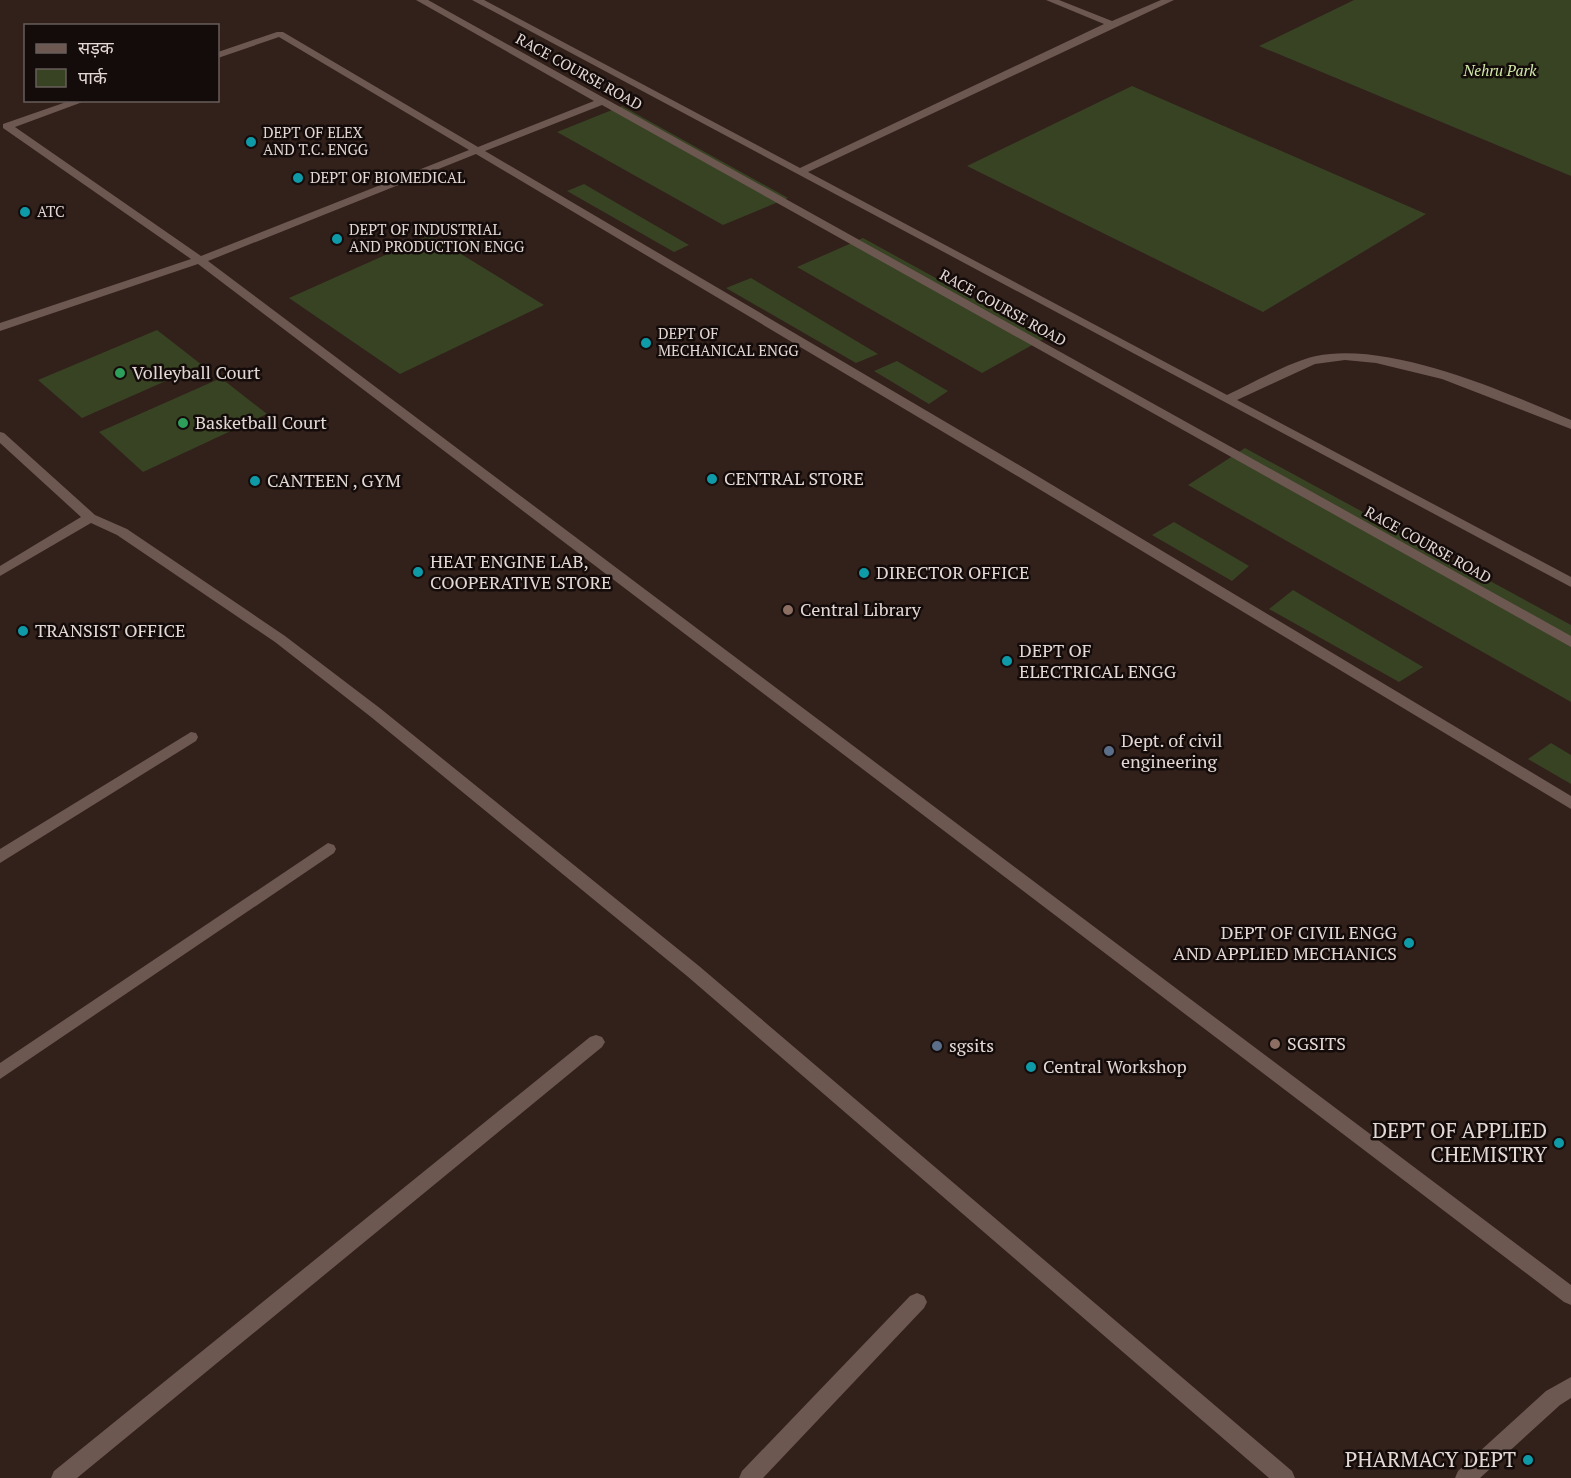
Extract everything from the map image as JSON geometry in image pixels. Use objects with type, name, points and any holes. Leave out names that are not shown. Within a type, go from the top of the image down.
[{"type":"street","name":"RACE COURSE ROAD","points":[[421,0],[600,102],[1571,642]]},
{"type":"street","name":"RACE COURSE ROAD","points":[[477,0],[1571,583]]},
{"type":"street","points":[[1051,0],[1112,24]]},
{"type":"street","points":[[799,172],[1112,24],[1169,0]]},
{"type":"street","points":[[219,55],[280,34],[1035,480],[1571,803]]},
{"type":"street","points":[[77,102],[7,126],[200,260],[1571,1296]]},
{"type":"street","points":[[0,327],[200,260],[473,150],[600,102]]},
{"type":"street","points":[[1226,400],[1316,359],[1346,356],[1380,361],[1449,378],[1571,425]]},
{"type":"street","points":[[0,436],[90,518],[122,531],[280,639],[376,713],[693,971],[1285,1478]]},
{"type":"street","points":[[0,572],[90,518]]},
{"type":"street","points":[[0,857],[191,737]]},
{"type":"street","points":[[0,1072],[328,849]]},
{"type":"street","points":[[61,1478],[596,1042]]},
{"type":"street","points":[[749,1478],[917,1302]]},
{"type":"street","points":[[1465,1478],[1553,1398],[1571,1387]]},
{"type":"green space","name":"Nehru Park","points":[[1354,0],[1571,0],[1571,176],[1259,46]]},
{"type":"green space","points":[[1132,86],[1426,214],[1263,312],[967,166]]},
{"type":"green space","points":[[622,106],[788,198],[723,225],[557,132]]},
{"type":"green space","points":[[584,184],[689,245],[674,252],[567,191]]},
{"type":"green space","points":[[430,235],[544,305],[400,374],[289,298]]},
{"type":"green space","points":[[863,238],[1045,338],[982,373],[797,267]]},
{"type":"green space","points":[[751,278],[878,354],[856,363],[726,288]]},
{"type":"green space","name":"Volleyball Court","points":[[157,330],[202,365],[82,418],[38,380]]},
{"type":"green space","points":[[897,361],[948,391],[929,404],[874,371]]},
{"type":"green space","name":"Basketball Court","points":[[221,378],[267,414],[143,472],[99,432]]},
{"type":"green space","points":[[1245,448],[1571,625],[1571,702],[1188,485]]},
{"type":"green space","points":[[1174,522],[1249,566],[1232,581],[1152,535]]},
{"type":"green space","points":[[1293,590],[1423,667],[1399,682],[1269,609]]},
{"type":"green space","points":[[1551,743],[1571,755],[1571,784],[1528,759]]},
{"type":"place","name":"DEPT OF ELEX AND T.C. ENGG","points":[[251,142]]},
{"type":"place","name":"DEPT OF BIOMEDICAL","points":[[298,178]]},
{"type":"place","name":"ATC","points":[[25,212]]},
{"type":"place","name":"DEPT OF INDUSTRIAL AND PRODUCTION ENGG","points":[[337,239]]},
{"type":"place","name":"DEPT OF MECHANICAL ENGG","points":[[646,343]]},
{"type":"place","name":"Volleyball Court","points":[[120,373]]},
{"type":"place","name":"Basketball Court","points":[[183,423]]},
{"type":"place","name":"CENTRAL STORE","points":[[712,479]]},
{"type":"place","name":"CANTEEN , GYM","points":[[255,481]]},
{"type":"place","name":"HEAT ENGINE LAB, COOPERATIVE STORE","points":[[418,572]]},
{"type":"place","name":"DIRECTOR OFFICE","points":[[864,573]]},
{"type":"place","name":"Central Library","points":[[788,610]]},
{"type":"place","name":"TRANSIST OFFICE","points":[[23,631]]},
{"type":"place","name":"DEPT OF ELECTRICAL ENGG","points":[[1007,661]]},
{"type":"place","name":"Dept. of civil engineering","points":[[1109,751]]},
{"type":"place","name":"DEPT OF CIVIL ENGG AND APPLIED MECHANICS","points":[[1409,943]]},
{"type":"place","name":"SGSITS","points":[[1275,1044]]},
{"type":"place","name":"sgsits","points":[[937,1046]]},
{"type":"place","name":"Central Workshop","points":[[1031,1067]]},
{"type":"place","name":"DEPT OF APPLIED CHEMISTRY","points":[[1559,1143]]},
{"type":"place","name":"PHARMACY DEPT","points":[[1528,1460]]}]
